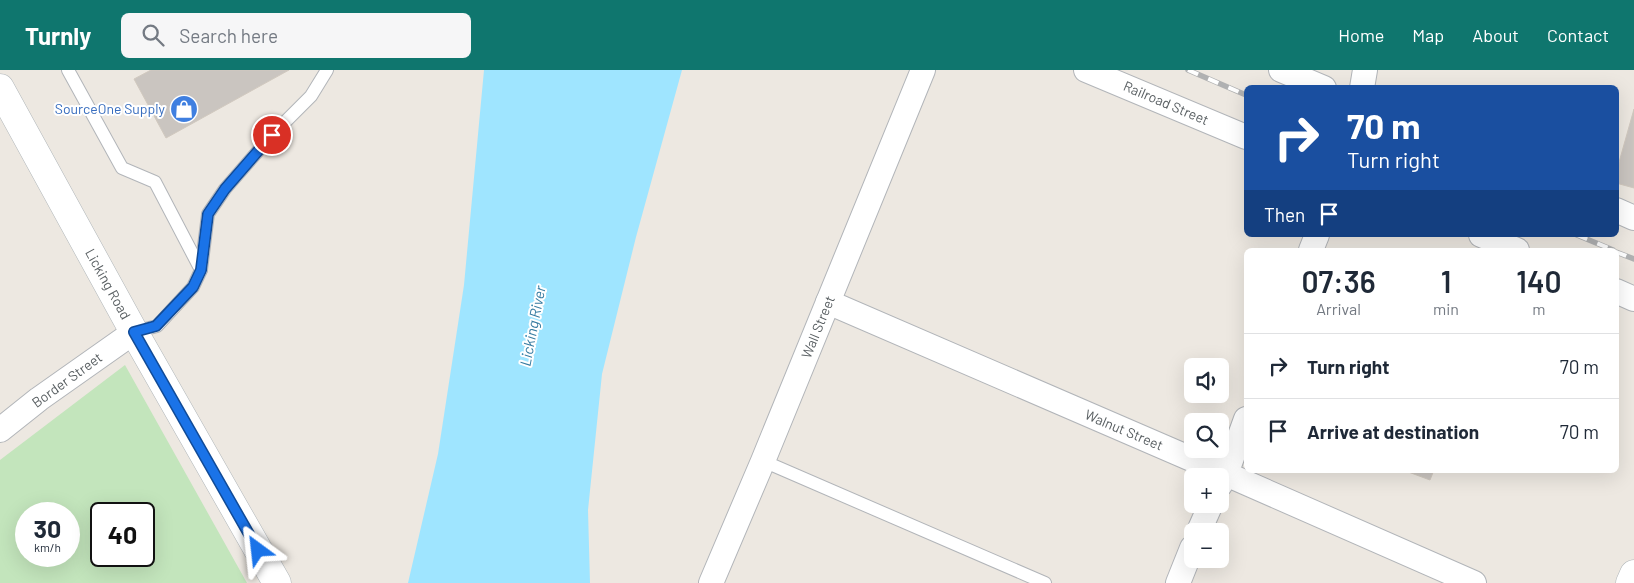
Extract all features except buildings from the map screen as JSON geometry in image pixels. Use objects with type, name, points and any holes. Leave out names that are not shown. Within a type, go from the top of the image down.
[{"type":"street","name":"Wall Street","points":[[711,583],[923,70]]},
{"type":"street","name":"Railroad Street","points":[[1086,70],[1244,136]]},
{"type":"street","points":[[1281,70],[1317,85]]},
{"type":"street","points":[[1362,85],[1365,70]]},
{"type":"street","name":"Licking Road","points":[[0,88],[134,332],[277,583]]},
{"type":"street","points":[[1619,211],[1634,218]]},
{"type":"street","points":[[1486,237],[1512,248]]},
{"type":"street","points":[[1619,292],[1634,299]]},
{"type":"street","name":"Walnut Street","points":[[828,302],[1196,468]]},
{"type":"street","name":"Border Street","points":[[0,430],[39,399],[134,332]]},
{"type":"street","points":[[1228,468],[1244,424]]},
{"type":"street","name":"Walnut Street","points":[[1229,482],[1474,583]]},
{"type":"street","points":[[1178,583],[1184,568]]},
{"type":"street","points":[[1630,583],[1634,574]]},
{"type":"lane","points":[[68,70],[122,168],[155,182],[201,270]]},
{"type":"lane","points":[[134,332],[156,326],[193,287],[201,270],[208,214],[225,189],[272,135],[311,96],[327,70]]},
{"type":"lane","points":[[763,461],[1045,583]]},
{"type":"green space","points":[[125,365],[247,583],[0,583],[0,460]]},
{"type":"water","name":"Licking River","points":[[484,70],[682,70],[636,237],[602,374],[588,510],[590,583],[408,583],[438,454],[464,285]]},
{"type":"railway","points":[[1188,70],[1244,94]]},
{"type":"railway","points":[[1582,237],[1608,248]]},
{"type":"railway","points":[[1619,253],[1634,259]]},
{"type":"place","name":"SourceOne Supply","points":[[184,109]]},
{"type":"route","points":[[258,550],[134,332],[156,326],[193,287],[201,270],[208,214],[225,189],[272,135]]}]
